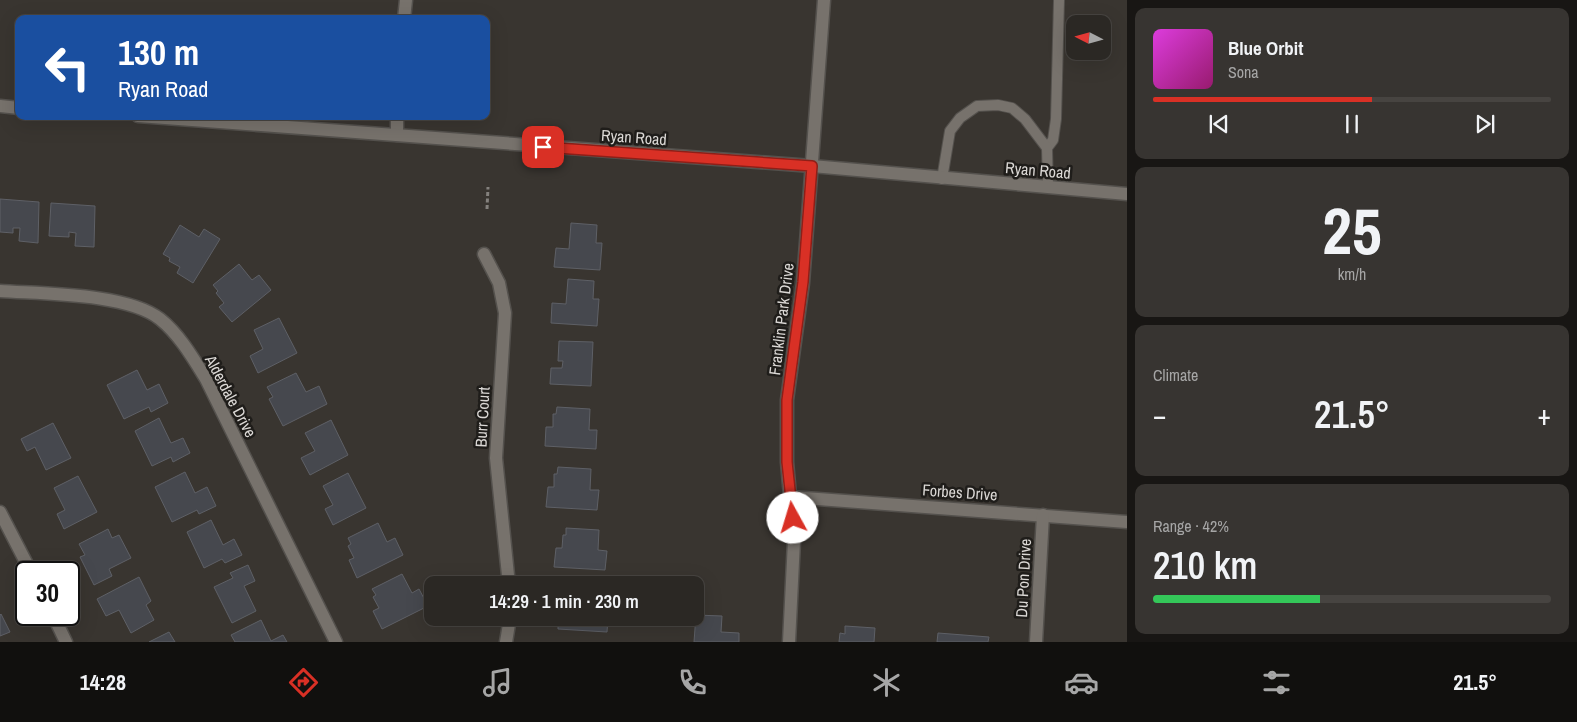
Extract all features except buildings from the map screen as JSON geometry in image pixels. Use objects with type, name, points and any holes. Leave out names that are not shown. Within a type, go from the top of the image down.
[{"type":"street","points":[[404,15],[406,0]]},
{"type":"street","name":"Franklin Park Drive","points":[[789,642],[794,565],[791,497],[787,462],[787,400],[803,282],[824,0]]},
{"type":"street","points":[[0,106],[15,108]]},
{"type":"street","name":"Ryan Road","points":[[193,120],[561,149],[812,166],[1127,194]]},
{"type":"street","points":[[397,120],[397,135]]},
{"type":"street","name":"Burr Court","points":[[484,254],[499,283],[505,313],[496,458],[508,576]]},
{"type":"street","name":"Alderdale Drive","points":[[0,291],[106,300],[127,304],[143,309],[159,318],[170,329],[206,379],[336,642]]},
{"type":"street","name":"Forbes Drive","points":[[791,497],[1127,522]]},
{"type":"street","points":[[0,512],[25,561]]},
{"type":"street","name":"Du Pon Drive","points":[[1036,642],[1043,515]]},
{"type":"street","points":[[58,626],[66,642]]},
{"type":"street","points":[[506,642],[509,626]]},
{"type":"lane","points":[[1047,148],[1053,140],[1056,119],[1059,0]]},
{"type":"lane","points":[[942,178],[950,131],[960,118],[977,106],[998,105],[1012,108],[1025,119],[1047,148],[1048,187]]},
{"type":"path","points":[[487,209],[488,187]]},
{"type":"route","points":[[543,147],[812,166],[810,212],[803,282],[787,400],[787,462],[793,518]]}]
